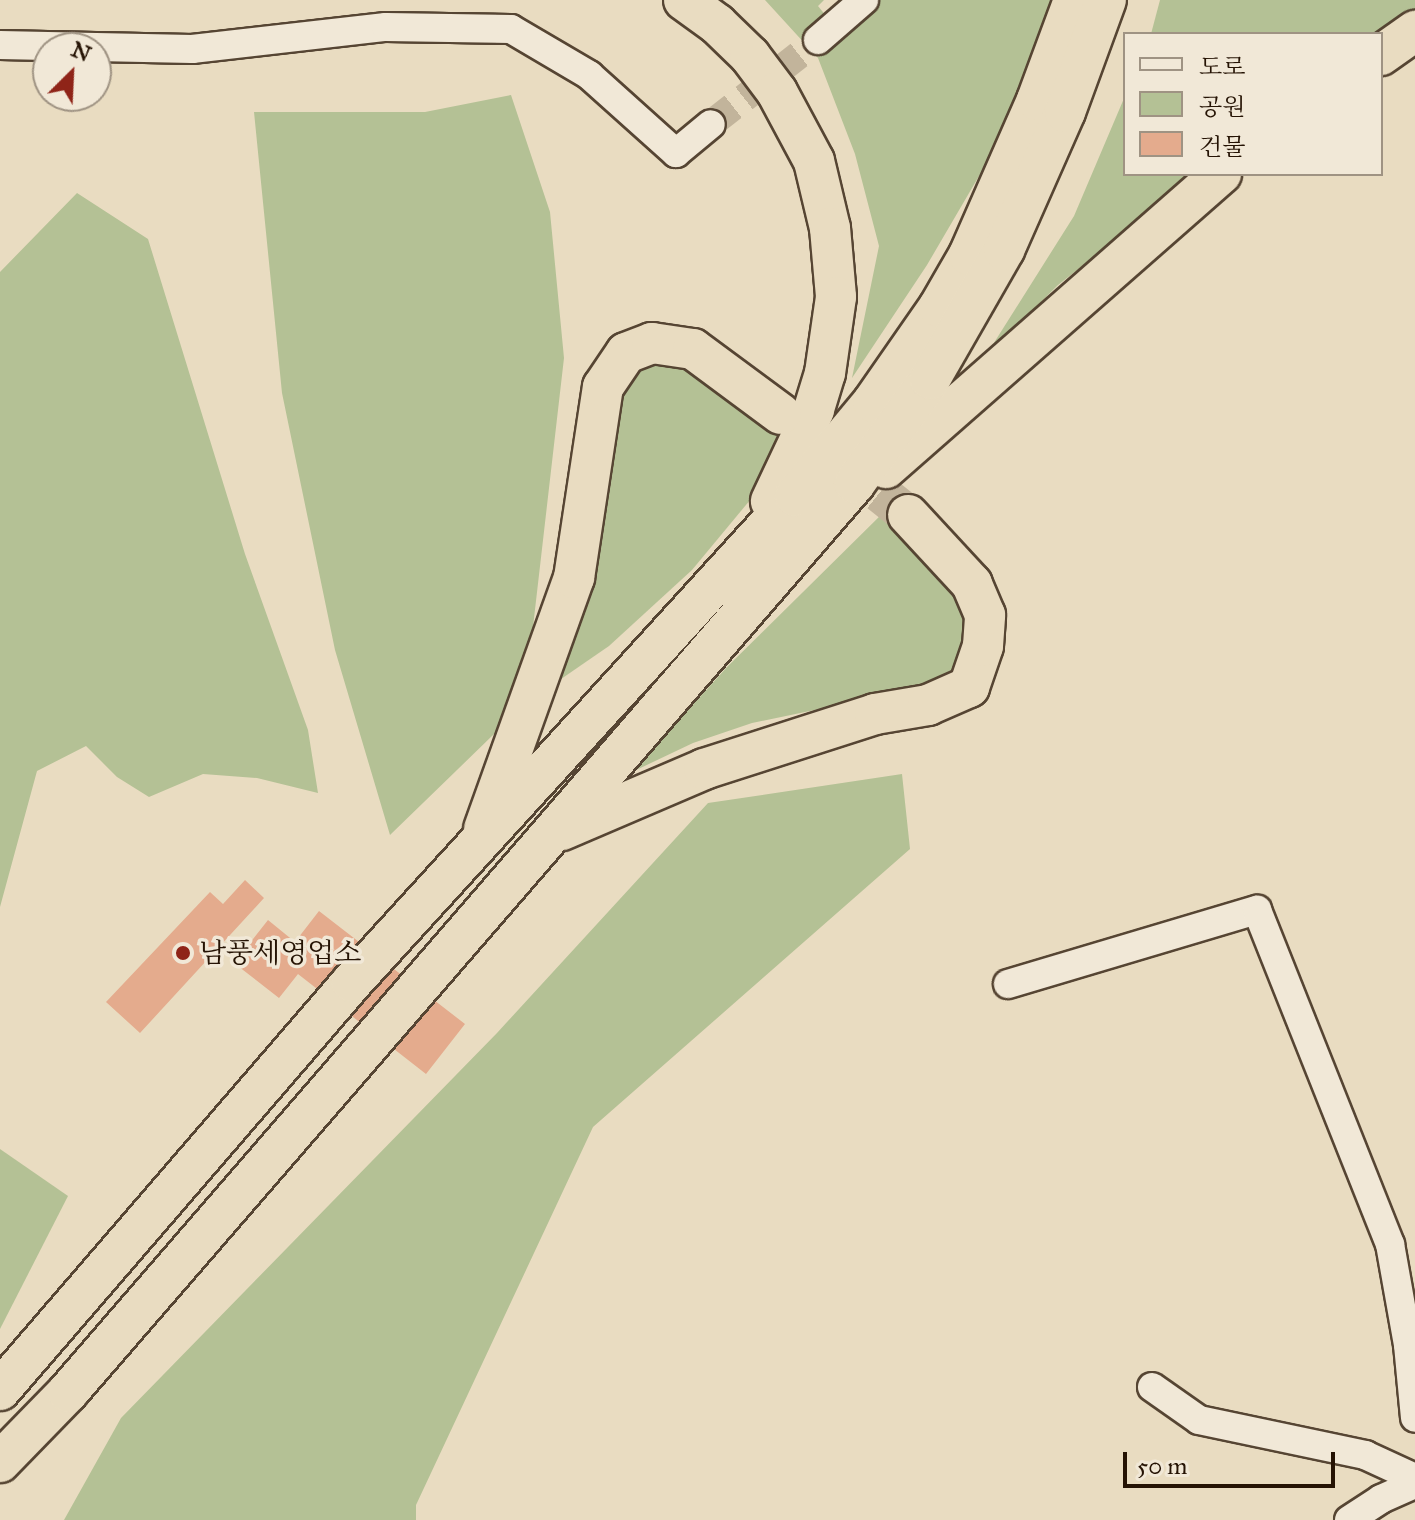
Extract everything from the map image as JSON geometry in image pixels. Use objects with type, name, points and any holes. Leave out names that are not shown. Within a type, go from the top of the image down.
[{"type":"highway","points":[[684,0],[717,24],[750,56],[799,127],[814,161],[834,263],[836,297],[832,334],[814,410],[779,486],[739,556]]},
{"type":"highway","points":[[0,1390],[13,1368],[352,982],[478,847],[843,440],[939,307],[999,192],[1074,0]]},
{"type":"highway","points":[[0,1462],[68,1392],[823,523],[930,379],[1004,250],[1065,112],[1106,0]]},
{"type":"highway","points":[[1383,54],[1415,31]]},
{"type":"highway","points":[[823,523],[1219,176]]},
{"type":"highway","points":[[478,847],[574,578],[603,387],[626,353],[652,343],[693,349],[781,414]]},
{"type":"highway","points":[[551,834],[704,769],[875,714],[928,705],[969,687],[983,646],[985,615],[972,584],[908,515]]},
{"type":"highway","points":[[0,1492],[68,1392]]},
{"type":"street","points":[[818,40],[864,0]]},
{"type":"street","points":[[0,45],[192,49],[386,27],[511,29],[589,75],[676,153],[711,124]]},
{"type":"street","points":[[1008,984],[1257,910],[1390,1244],[1408,1345],[1415,1418]]},
{"type":"street","points":[[1152,1387],[1199,1420],[1365,1455],[1415,1481]]},
{"type":"street","points":[[1349,1520],[1415,1481]]},
{"type":"green space","points":[[765,0],[824,0],[818,6],[831,22],[856,0],[1061,0],[1017,111],[927,265],[852,378],[879,246],[855,154],[818,58]]},
{"type":"green space","points":[[1160,0],[1415,0],[1415,13],[1383,33],[1152,32]]},
{"type":"green space","points":[[511,95],[550,212],[564,358],[524,705],[390,835],[335,650],[282,393],[254,112],[425,112]]},
{"type":"green space","points":[[1123,101],[1123,176],[1196,176],[1058,285],[985,357],[1074,216]]},
{"type":"green space","points":[[77,193],[148,239],[245,554],[308,730],[318,793],[257,778],[203,774],[149,797],[117,777],[86,746],[37,771],[0,907],[0,272]]},
{"type":"green space","points":[[647,360],[681,362],[794,435],[770,476],[692,570],[609,646],[548,688],[617,391]]},
{"type":"green space","points":[[885,511],[966,602],[971,631],[960,670],[939,684],[752,723],[693,743],[632,772],[727,667]]},
{"type":"green space","points":[[902,774],[910,849],[593,1127],[416,1505],[416,1520],[64,1520],[121,1418],[497,1033],[708,803]]},
{"type":"green space","points":[[0,1149],[68,1196],[0,1329]]},
{"type":"building","name":"남풍세영업소","points":[[245,880],[264,898],[140,1033],[106,1002],[210,892],[223,904]]},
{"type":"building","points":[[319,911],[465,1024],[426,1074],[298,974],[279,998],[234,963],[268,920],[295,942]]},
{"type":"tunnel","points":[[711,124],[818,40]]},
{"type":"tunnel","points":[[833,455],[908,515]]},
{"type":"place","name":"남풍세영업소","points":[[183,953]]}]
